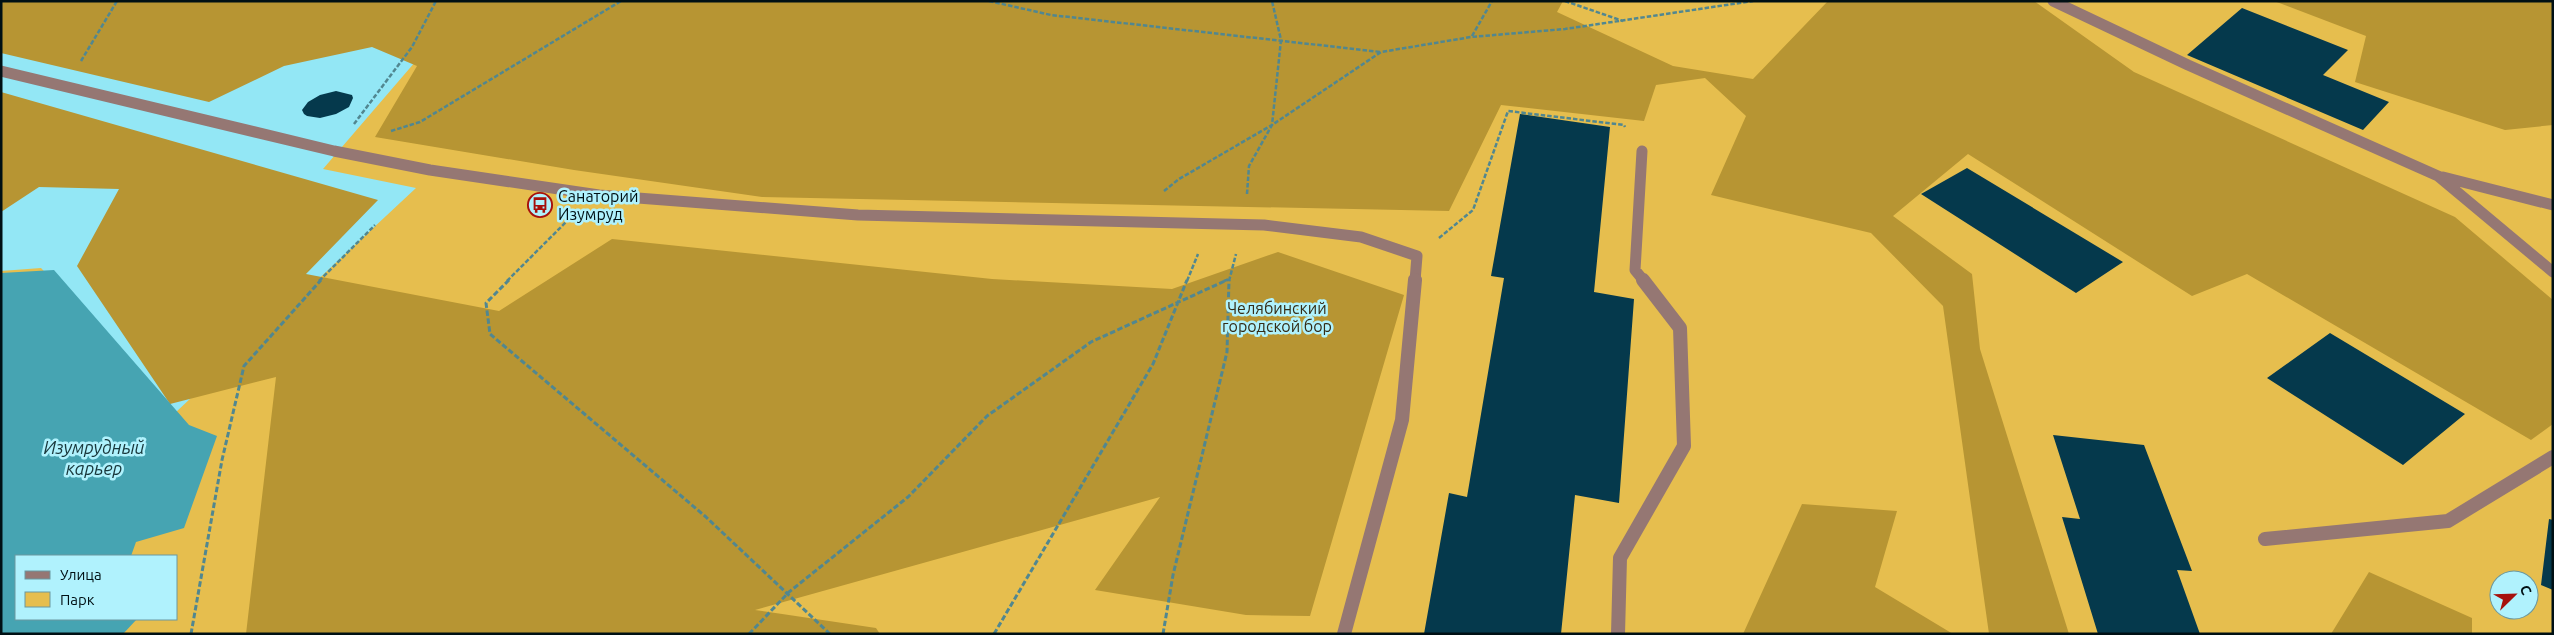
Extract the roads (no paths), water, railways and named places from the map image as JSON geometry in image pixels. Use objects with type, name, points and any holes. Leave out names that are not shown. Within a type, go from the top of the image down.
[{"type":"lane","points":[[2053,1],[2188,65],[2438,176],[2553,205]]},
{"type":"lane","points":[[1,70],[334,151],[430,170],[598,195],[858,215],[1210,222],[1264,225],[1361,237],[1417,256],[1402,420],[1344,634]]},
{"type":"lane","points":[[1618,634],[1620,558],[1684,446],[1680,328],[1635,270],[1642,151]]},
{"type":"lane","points":[[2438,176],[2553,272]]},
{"type":"lane","points":[[2265,539],[2448,521],[2553,457]]},
{"type":"water","name":"Изумрудный карьер","points":[[54,270],[189,425],[217,436],[184,528],[136,542],[131,555],[15,555],[15,620],[136,620],[123,634],[1,634],[1,273]]},
{"type":"place","name":"Санаторий Изумруд","points":[[540,205]]},
{"type":"park label","name":"Челябинский городской бор","points":[[1277,317]]}]
